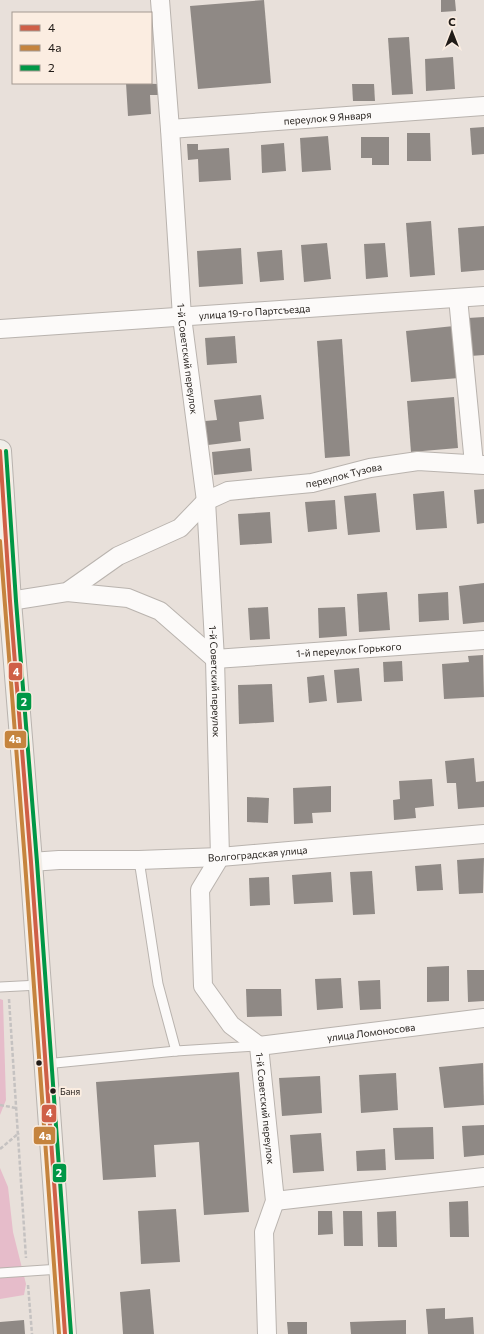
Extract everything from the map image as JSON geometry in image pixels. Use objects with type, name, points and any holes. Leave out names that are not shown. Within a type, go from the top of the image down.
[{"type":"street","name":"1-й Советский переулок","points":[[160,0],[182,317],[206,501],[214,659],[220,857],[200,890],[203,986],[232,1025],[259,1046],[275,1201],[264,1232],[267,1334]]},
{"type":"street","name":"переулок 9 Января","points":[[170,129],[484,106]]},
{"type":"street","name":"улица 19-го Партсъезда","points":[[0,329],[484,296]]},
{"type":"street","points":[[458,298],[479,464]]},
{"type":"street","points":[[0,451],[5,602],[32,862],[39,985],[65,1334]]},
{"type":"street","name":"переулок Тузова","points":[[206,501],[228,491],[312,483],[377,467],[418,461],[479,464]]},
{"type":"street","points":[[67,592],[118,556],[180,528],[206,501]]},
{"type":"street","points":[[5,602],[67,592],[128,598],[160,611],[214,659]]},
{"type":"street","name":"1-й переулок Горького","points":[[214,659],[484,640]]},
{"type":"street","name":"Волгоградская улица","points":[[32,862],[59,860],[139,860],[220,857],[484,834]]},
{"type":"street","name":"улица Ломоносова","points":[[259,1046],[484,1018]]},
{"type":"street","points":[[275,1201],[484,1177]]},
{"type":"lane","points":[[139,860],[158,984],[176,1051]]},
{"type":"lane","points":[[4,987],[39,985]]},
{"type":"lane","points":[[45,1064],[176,1051],[259,1046]]},
{"type":"lane","points":[[0,1273],[60,1269]]},
{"type":"path","points":[[4,987],[19,1133],[32,1334]]},
{"type":"path","points":[[0,1105],[16,1108]]},
{"type":"path","points":[[0,1149],[19,1133]]},
{"type":"shaded area","points":[[0,999],[3,1000],[6,1100],[0,1115]]},
{"type":"shaded area","points":[[0,1168],[8,1187],[13,1232],[26,1284],[24,1295],[0,1299]]},
{"type":"building","points":[[264,0],[271,83],[198,89],[190,6]]},
{"type":"building","points":[[441,0],[455,0],[456,11],[441,12]]},
{"type":"building","points":[[409,37],[413,94],[392,95],[388,38]]},
{"type":"building","points":[[453,57],[455,89],[426,91],[425,59]]},
{"type":"building","points":[[126,84],[158,84],[158,95],[150,95],[151,114],[128,116]]},
{"type":"building","points":[[352,84],[374,84],[375,101],[353,101]]},
{"type":"building","points":[[484,127],[484,154],[472,155],[470,128]]},
{"type":"building","points":[[407,133],[430,133],[431,161],[407,161]]},
{"type":"building","points":[[328,136],[331,170],[302,172],[300,138]]},
{"type":"building","points":[[361,137],[389,137],[389,165],[372,165],[372,158],[361,158]]},
{"type":"building","points":[[284,143],[286,171],[262,173],[261,145]]},
{"type":"building","points":[[187,144],[198,144],[198,150],[229,148],[231,180],[199,182],[198,159],[188,160]]},
{"type":"building","points":[[431,221],[435,275],[410,277],[406,223]]},
{"type":"building","points":[[484,226],[484,270],[461,272],[458,228]]},
{"type":"building","points":[[327,243],[331,279],[304,282],[301,245]]},
{"type":"building","points":[[385,243],[388,277],[366,279],[364,244]]},
{"type":"building","points":[[241,248],[243,284],[199,287],[197,251]]},
{"type":"building","points":[[282,250],[284,280],[260,282],[257,252]]},
{"type":"building","points":[[484,317],[484,355],[470,356],[468,318]]},
{"type":"building","points":[[454,326],[459,378],[411,382],[406,331]]},
{"type":"building","points":[[235,336],[237,363],[207,365],[205,338]]},
{"type":"building","points":[[342,339],[350,456],[325,458],[317,341]]},
{"type":"building","points":[[261,395],[264,419],[239,422],[241,441],[208,445],[205,421],[217,420],[214,400]]},
{"type":"building","points":[[454,397],[458,448],[411,452],[407,401]]},
{"type":"building","points":[[250,448],[252,471],[214,475],[212,452]]},
{"type":"building","points":[[484,489],[484,523],[477,524],[474,490]]},
{"type":"building","points":[[444,491],[447,528],[416,530],[413,494]]},
{"type":"building","points":[[376,493],[380,532],[348,535],[344,496]]},
{"type":"building","points":[[335,500],[337,529],[308,532],[305,502]]},
{"type":"building","points":[[270,512],[272,543],[240,545],[238,514]]},
{"type":"building","points":[[484,583],[484,622],[463,624],[459,586]]},
{"type":"building","points":[[387,592],[390,630],[359,632],[357,594]]},
{"type":"building","points":[[448,592],[449,620],[419,622],[418,594]]},
{"type":"building","points":[[268,607],[270,639],[250,640],[248,608]]},
{"type":"building","points":[[345,607],[347,636],[319,638],[318,608]]},
{"type":"building","points":[[483,655],[484,697],[444,699],[442,664],[469,662],[468,656]]},
{"type":"building","points":[[402,661],[403,681],[384,682],[383,662]]},
{"type":"building","points":[[359,668],[362,701],[337,703],[334,670]]},
{"type":"building","points":[[324,675],[327,701],[309,703],[307,677]]},
{"type":"building","points":[[272,684],[274,722],[239,724],[238,685]]},
{"type":"building","points":[[474,758],[476,782],[484,781],[484,807],[458,809],[456,783],[447,783],[445,761]]},
{"type":"building","points":[[432,779],[434,806],[415,808],[416,818],[394,820],[393,800],[400,799],[399,781]]},
{"type":"building","points":[[331,786],[331,812],[312,813],[313,823],[294,824],[293,788]]},
{"type":"building","points":[[247,797],[269,798],[268,823],[247,822]]},
{"type":"building","points":[[484,858],[483,893],[459,894],[457,860]]},
{"type":"building","points":[[441,864],[443,890],[417,891],[415,866]]},
{"type":"building","points":[[372,871],[375,914],[353,915],[350,872]]},
{"type":"building","points":[[331,872],[333,902],[294,904],[292,875]]},
{"type":"building","points":[[269,877],[270,905],[250,906],[249,878]]},
{"type":"building","points":[[449,966],[449,1001],[427,1002],[427,967]]},
{"type":"building","points":[[467,970],[484,970],[484,1001],[468,1002]]},
{"type":"building","points":[[341,978],[343,1008],[317,1010],[315,979]]},
{"type":"building","points":[[380,980],[381,1009],[360,1010],[358,981]]},
{"type":"building","points":[[246,989],[281,989],[282,1016],[247,1017]]},
{"type":"building","points":[[483,1063],[484,1105],[444,1108],[439,1067]]},
{"type":"building","name":"Баня","points":[[239,1072],[249,1212],[204,1215],[199,1142],[154,1145],[156,1177],[103,1180],[96,1082]]},
{"type":"building","points":[[396,1073],[398,1110],[361,1113],[359,1075]]},
{"type":"building","points":[[320,1076],[322,1113],[282,1116],[279,1078]]},
{"type":"building","points":[[484,1125],[484,1155],[464,1157],[462,1126]]},
{"type":"building","points":[[433,1127],[434,1159],[395,1160],[393,1128]]},
{"type":"building","points":[[321,1133],[324,1171],[293,1173],[290,1135]]},
{"type":"building","points":[[385,1149],[386,1170],[357,1171],[356,1151]]},
{"type":"building","points":[[468,1201],[469,1237],[450,1237],[449,1202]]},
{"type":"building","points":[[176,1209],[180,1262],[141,1264],[138,1211]]},
{"type":"building","points":[[318,1211],[332,1211],[333,1234],[318,1235]]},
{"type":"building","points":[[343,1211],[362,1211],[363,1246],[344,1246]]},
{"type":"building","points":[[396,1211],[397,1247],[378,1247],[377,1212]]},
{"type":"building","points":[[150,1289],[154,1334],[123,1334],[120,1292]]},
{"type":"building","points":[[445,1308],[445,1319],[473,1317],[474,1334],[428,1334],[426,1309]]},
{"type":"building","points":[[24,1320],[25,1334],[0,1334],[0,1322]]},
{"type":"building","points":[[406,1320],[406,1334],[351,1334],[350,1322]]},
{"type":"building","points":[[287,1322],[307,1322],[307,1334],[288,1334]]},
{"type":"transit line","name":"4","points":[[0,451],[65,1334]]},
{"type":"transit line","name":"2","points":[[6,451],[71,1334]]},
{"type":"transit line","name":"4а","points":[[0,541],[59,1334]]},
{"type":"place","name":"Баня","points":[[53,1091]]}]
